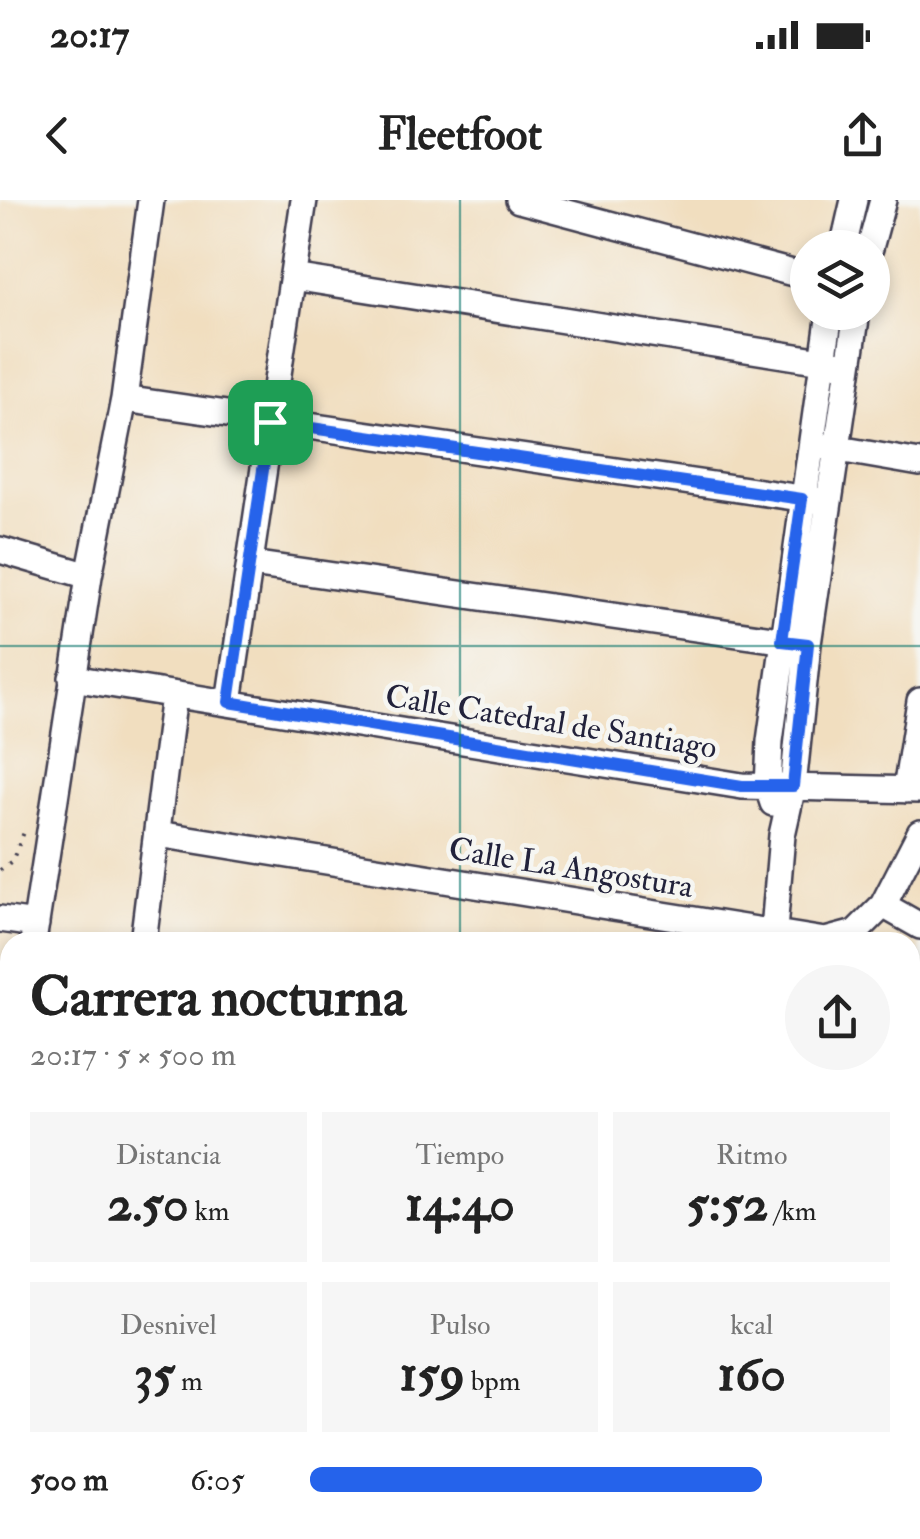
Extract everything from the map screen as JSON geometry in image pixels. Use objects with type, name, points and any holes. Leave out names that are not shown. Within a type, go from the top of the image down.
[{"type":"street","points":[[34,932],[88,576],[124,399],[150,200]]},
{"type":"street","points":[[229,702],[304,200]]},
{"type":"street","points":[[519,200],[790,271]]},
{"type":"street","points":[[847,230],[854,200]]},
{"type":"street","points":[[875,230],[883,200]]},
{"type":"street","points":[[292,278],[835,363]]},
{"type":"street","points":[[832,330],[835,363]]},
{"type":"street","points":[[774,932],[802,499],[822,446],[835,363],[849,330]]},
{"type":"street","points":[[124,399],[828,502]]},
{"type":"street","points":[[822,446],[920,463]]},
{"type":"street","points":[[795,642],[828,502],[822,446]]},
{"type":"street","points":[[0,550],[88,576]]},
{"type":"street","points":[[251,564],[795,642]]},
{"type":"street","name":"Calle Catedral de Santiago","points":[[72,678],[742,786],[913,790]]},
{"type":"street","points":[[144,932],[174,695]]},
{"type":"street","points":[[913,790],[920,701]]},
{"type":"street","name":"Calle La Angostura","points":[[855,932],[883,905],[920,833]]},
{"type":"street","name":"Calle La Angostura","points":[[158,834],[738,932]]},
{"type":"street","points":[[883,905],[920,926]]},
{"type":"street","points":[[0,918],[32,932]]},
{"type":"route","points":[[270,422],[802,499],[782,641],[808,644],[793,786],[742,786],[229,702],[270,422]]}]
